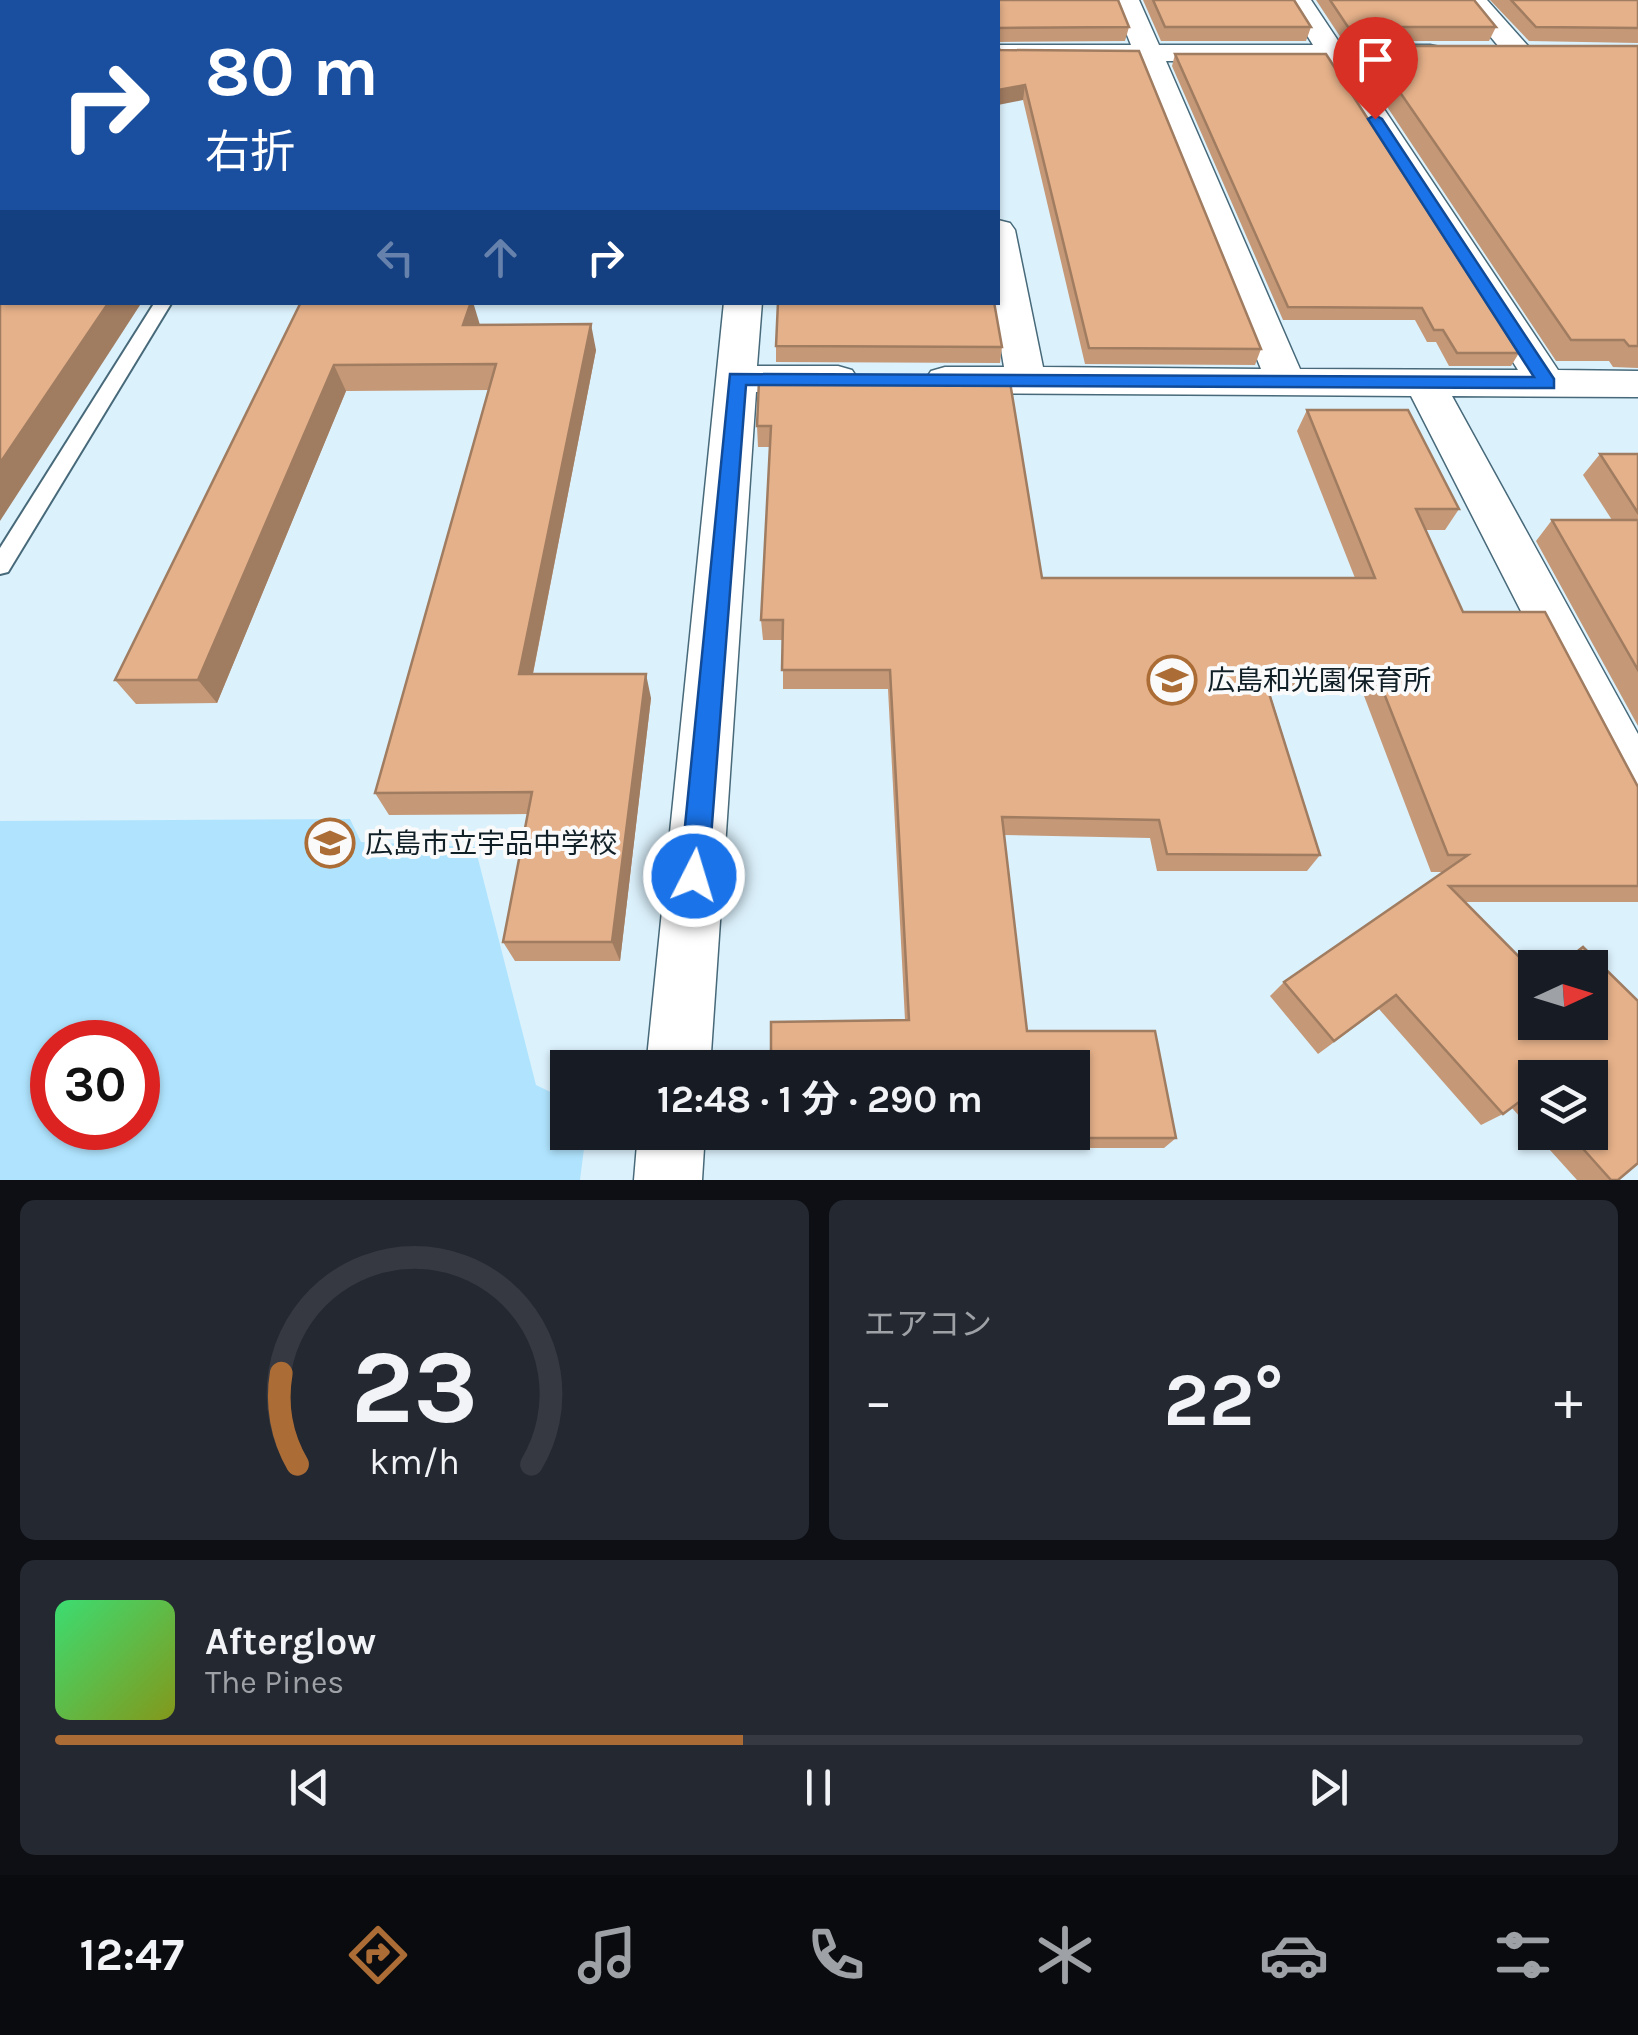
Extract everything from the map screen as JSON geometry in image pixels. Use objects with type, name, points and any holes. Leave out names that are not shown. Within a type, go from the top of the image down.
[{"type":"street","points":[[1126,0],[1286,382]]},
{"type":"street","points":[[1298,0],[1547,384]]},
{"type":"street","points":[[1000,53],[1529,53],[1474,0]]},
{"type":"street","points":[[1000,241],[1026,380]]},
{"type":"street","points":[[680,1050],[744,305]]},
{"type":"street","points":[[736,378],[1638,384]]},
{"type":"street","points":[[1425,383],[1638,786]]},
{"type":"street","points":[[668,1180],[670,1150]]},
{"type":"lane","points":[[0,566],[162,305]]},
{"type":"shaded area","points":[[350,819],[361,842],[475,847],[536,1085],[550,1092],[550,1150],[584,1150],[580,1180],[0,1180],[0,821]]},
{"type":"building","points":[[1000,0],[1118,0],[1129,27],[1000,28]]},
{"type":"building","points":[[1153,0],[1294,0],[1311,27],[1165,27]]},
{"type":"building","points":[[1330,0],[1474,0],[1496,27],[1348,27]]},
{"type":"building","points":[[1511,0],[1638,0],[1638,28],[1536,27]]},
{"type":"building","points":[[1368,46],[1638,46],[1638,346],[1629,346],[1624,340],[1571,340]]},
{"type":"building","points":[[1000,50],[1139,51],[1261,349],[1089,348],[1025,85],[1000,90]]},
{"type":"building","points":[[1175,54],[1326,54],[1519,353],[1457,353],[1443,330],[1434,330],[1422,308],[1288,307]]},
{"type":"building","points":[[0,305],[107,305],[0,463]]},
{"type":"building","points":[[300,305],[470,305],[463,325],[591,324],[519,674],[646,674],[612,942],[503,942],[532,792],[375,793],[496,364],[334,365],[198,680],[115,680]]},
{"type":"building","points":[[778,305],[995,305],[1002,347],[776,346]]},
{"type":"building","points":[[774,375],[1009,376],[1042,578],[1375,578],[1307,410],[1408,410],[1459,509],[1416,509],[1463,612],[1545,612],[1638,787],[1638,886],[1449,886],[1518,956],[1518,1040],[1608,1040],[1608,972],[1638,1001],[1638,1163],[1618,1180],[1611,1180],[1584,1150],[1608,1150],[1608,1060],[1518,1060],[1518,1103],[1503,1114],[1396,995],[1334,1041],[1284,982],[1468,855],[1448,855],[1374,668],[1261,668],[1320,855],[1167,854],[1159,820],[1002,817],[1027,1031],[1155,1031],[1176,1138],[1090,1138],[1090,1050],[771,1050],[771,1022],[909,1020],[890,670],[782,670],[783,620],[761,620],[771,426],[757,426],[759,380],[774,380]]},
{"type":"building","points":[[1600,454],[1638,454],[1638,513]]},
{"type":"building","points":[[1552,520],[1638,520],[1638,670]]},
{"type":"place","name":"広島和光園保育所","points":[[1172,680]]},
{"type":"place","name":"広島市立宇品中学校","points":[[330,843]]},
{"type":"route","points":[[694,876],[736,378],[1547,384],[1375,119]]}]
